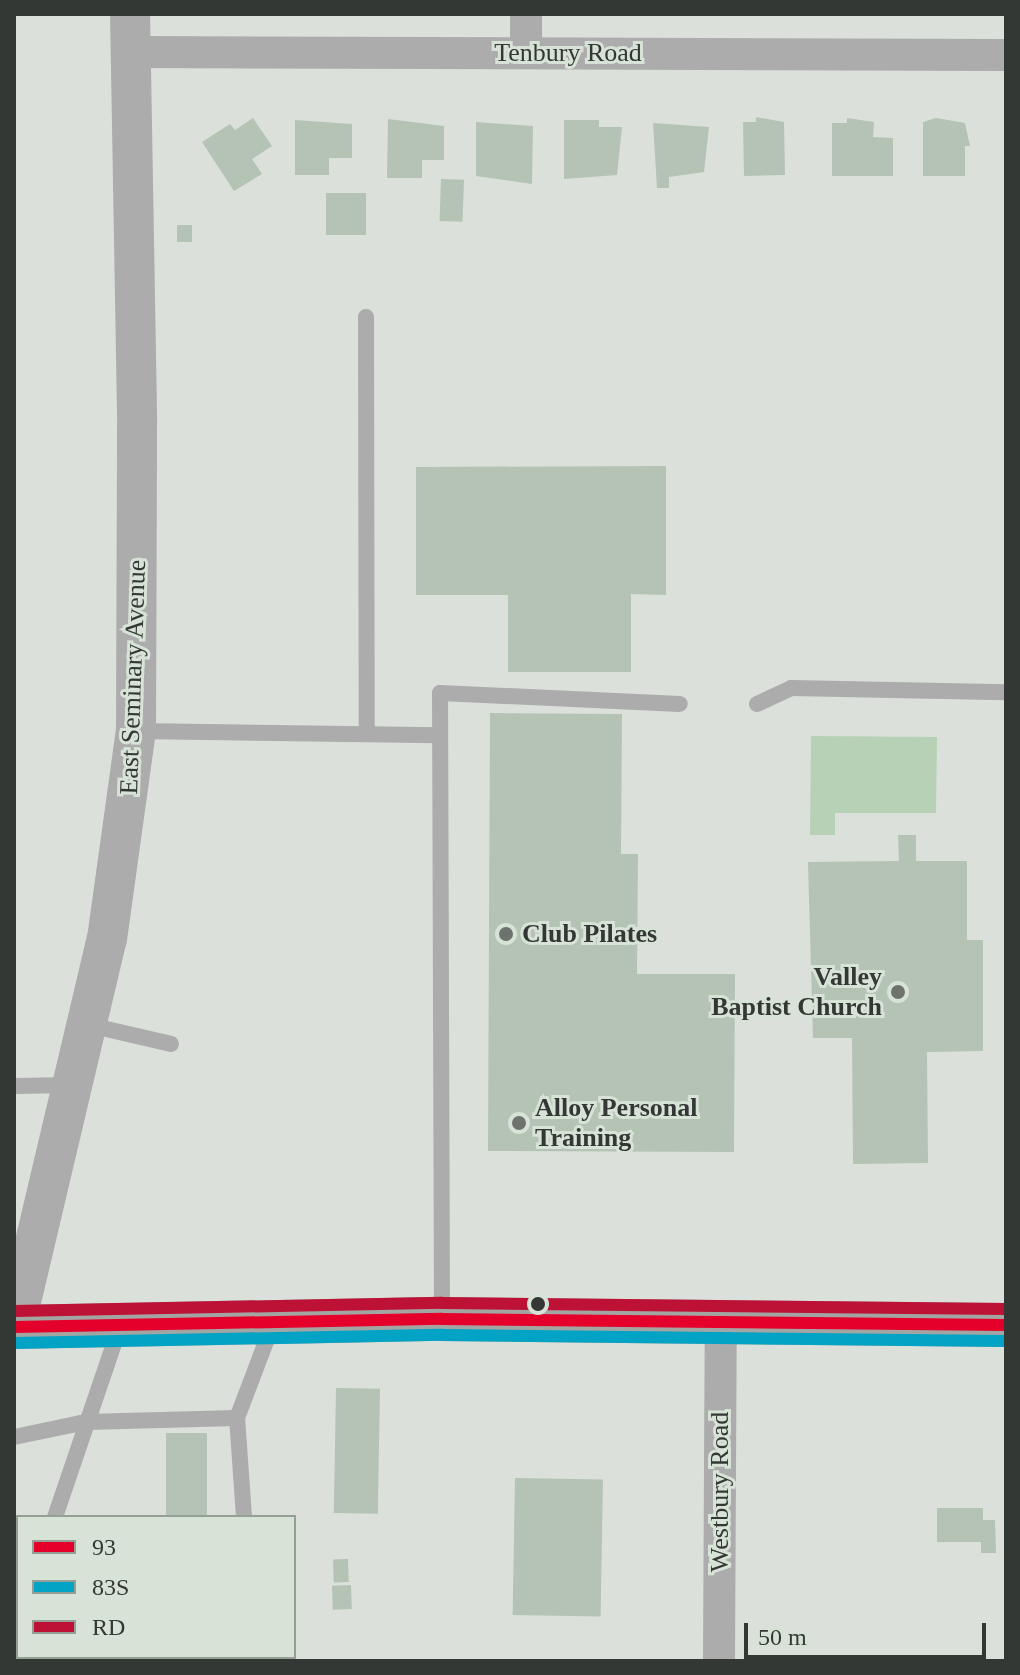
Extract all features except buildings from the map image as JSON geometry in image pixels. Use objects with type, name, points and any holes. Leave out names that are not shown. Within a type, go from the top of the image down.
[{"type":"main road","points":[[14,1327],[122,1322],[442,1319],[1006,1325]]},
{"type":"street","points":[[526,14],[526,53]]},
{"type":"street","name":"Tenbury Road","points":[[130,33],[526,53],[1006,55]]},
{"type":"street","name":"East Seminary Avenue","points":[[14,1327],[89,1025],[117,883],[136,731],[137,412],[130,33]]},
{"type":"street","name":"Westbury Road","points":[[719,1661],[721,1322]]},
{"type":"lane","points":[[366,317],[367,734]]},
{"type":"lane","points":[[757,704],[791,688],[1006,692]]},
{"type":"lane","points":[[442,1319],[440,693],[680,704]]},
{"type":"lane","points":[[136,731],[440,735]]},
{"type":"lane","points":[[89,1025],[171,1044]]},
{"type":"lane","points":[[14,1086],[76,1085]]},
{"type":"lane","points":[[244,1515],[237,1418],[274,1321]]},
{"type":"lane","points":[[56,1515],[122,1322]]},
{"type":"lane","points":[[14,1437],[86,1422],[237,1418]]},
{"type":"green space","points":[[811,736],[937,737],[936,813],[835,813],[835,835],[810,835]]},
{"type":"transit line","name":"RD","points":[[14,1311],[442,1303],[1006,1309]]},
{"type":"transit line","name":"93","points":[[14,1327],[442,1319],[1006,1325]]},
{"type":"transit line","name":"83S","points":[[14,1343],[442,1335],[1006,1341]]},
{"type":"place","name":"Club Pilates","points":[[506,934]]},
{"type":"place","name":"Valley Baptist Church","points":[[898,992]]},
{"type":"place","name":"Alloy Personal Training","points":[[519,1123]]}]
